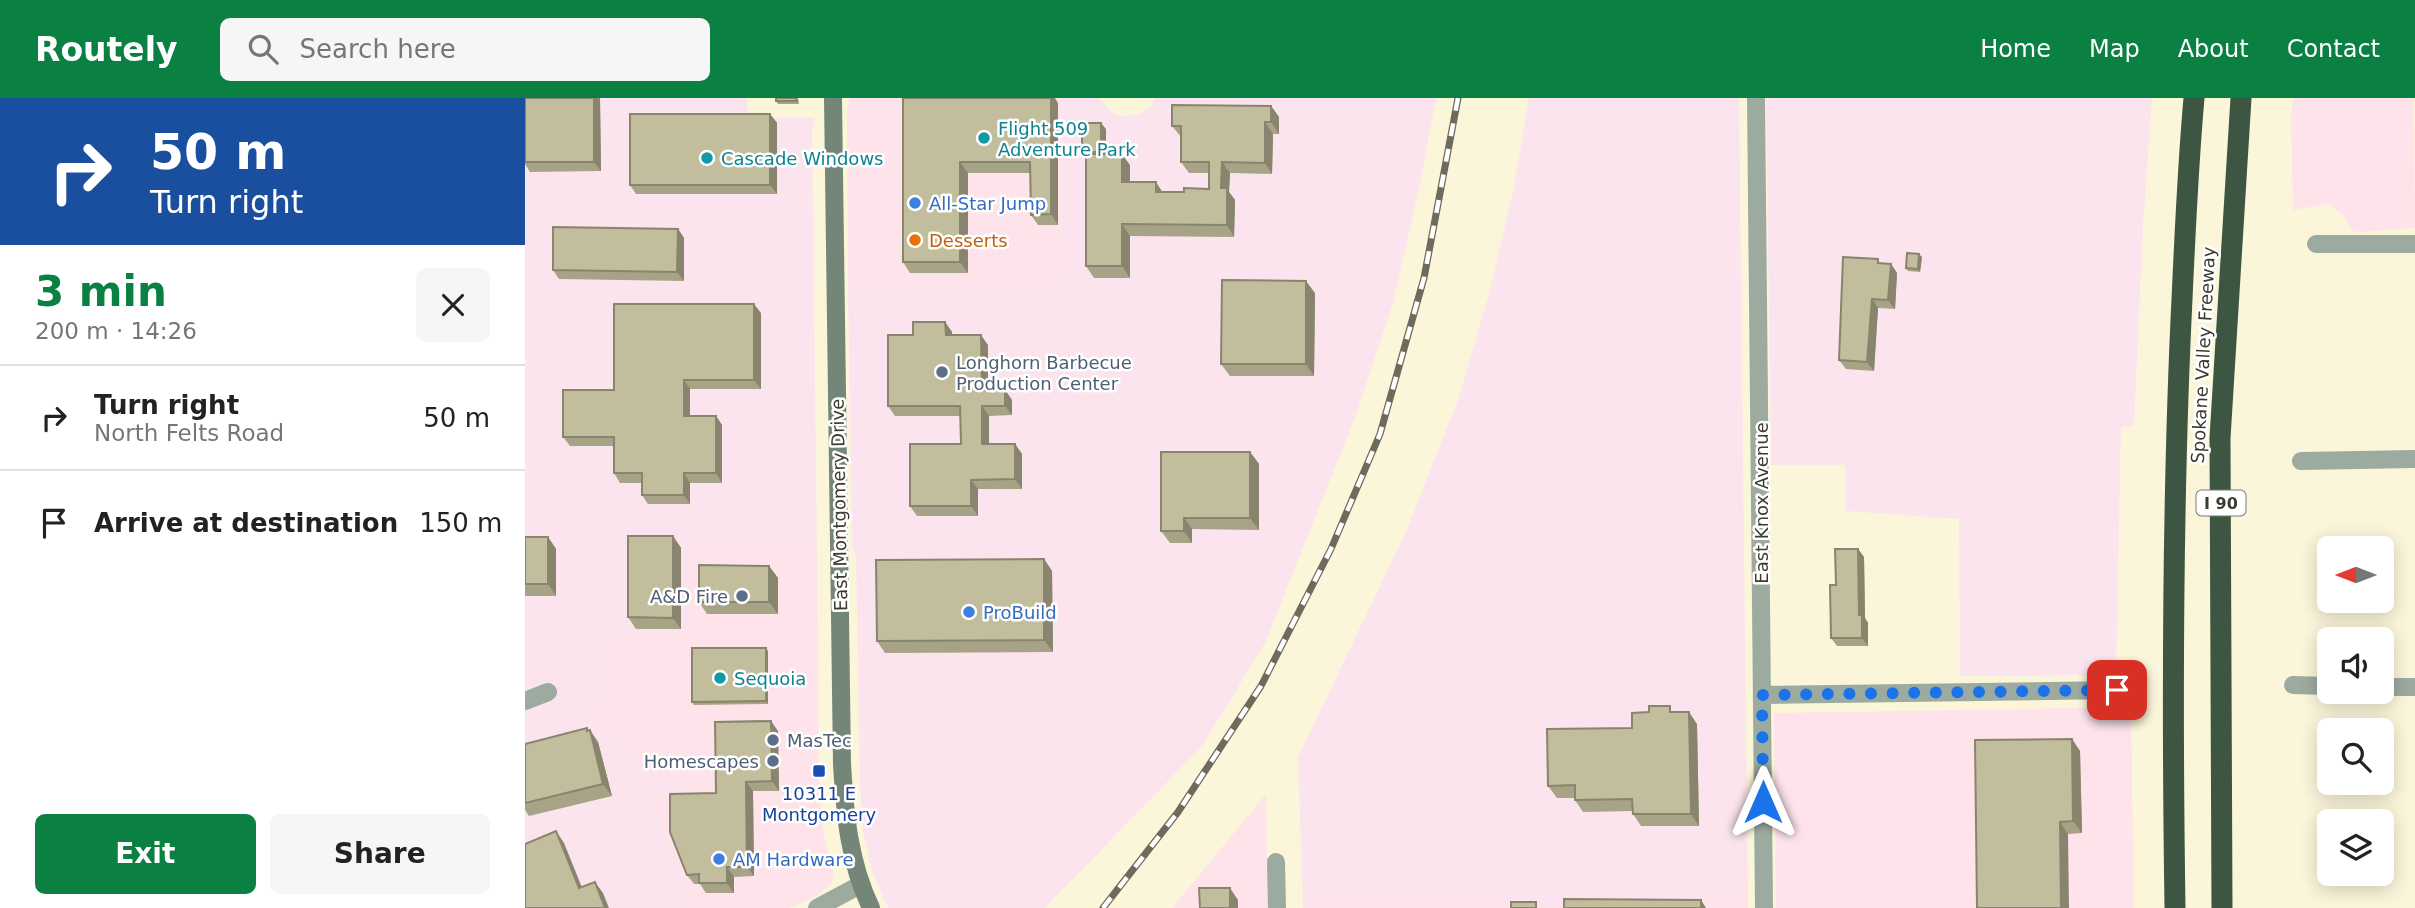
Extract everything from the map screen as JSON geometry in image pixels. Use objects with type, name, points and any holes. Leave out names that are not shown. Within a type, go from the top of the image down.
[{"type":"highway","name":"Spokane Valley Freeway","points":[[2175,908],[2172,703],[2176,469],[2184,252],[2194,98]]},
{"type":"highway","name":"Spokane Valley Freeway","points":[[2222,908],[2220,438],[2241,98]]},
{"type":"main road","name":"East Montgomery Drive","points":[[833,98],[842,764],[851,852],[860,886],[871,908]]},
{"type":"street","name":"East Knox Avenue","points":[[1756,98],[1764,908]]},
{"type":"street","points":[[2316,244],[2415,244]]},
{"type":"street","points":[[2301,461],[2415,459]]},
{"type":"street","points":[[2293,685],[2317,686]]},
{"type":"street","points":[[2394,687],[2415,688]]},
{"type":"street","points":[[1762,695],[2117,690]]},
{"type":"street","points":[[525,701],[548,692]]},
{"type":"street","points":[[1276,862],[1277,908]]},
{"type":"street","points":[[817,908],[860,886]]},
{"type":"shaded area","points":[[525,98],[747,98],[748,119],[815,117],[812,130],[817,544],[689,544],[689,634],[605,637],[608,691],[594,724],[678,788],[673,795],[646,792],[695,908],[525,908]]},
{"type":"shaded area","points":[[850,98],[1061,98],[1062,285],[848,286],[847,109]]},
{"type":"shaded area","points":[[1061,98],[1098,98],[1110,111],[1120,116],[1136,115],[1150,108],[1156,98],[1436,98],[1393,303],[1356,415],[1266,641],[1203,745],[1045,908],[888,908],[872,872],[863,832],[856,557],[852,545],[848,286],[1062,285]]},
{"type":"shaded area","points":[[1529,98],[1739,98],[1748,902],[1303,904],[1298,757],[1405,534],[1458,400],[1489,294],[1513,192]]},
{"type":"shaded area","points":[[1766,98],[2152,98],[2134,426],[2121,427],[2116,675],[1960,676],[1959,519],[1845,511],[1845,465],[1771,465]]},
{"type":"shaded area","points":[[2293,98],[2414,98],[2415,228],[2359,232],[2353,231],[2342,214],[2327,204],[2293,210]]},
{"type":"shaded area","points":[[688,544],[817,544],[819,794],[825,841],[834,873],[831,884],[814,898],[789,908],[695,908],[646,792],[673,795],[594,724],[608,691],[605,636],[689,634]]},
{"type":"shaded area","points":[[2131,707],[2134,908],[1776,908],[1774,713]]},
{"type":"shaded area","points":[[1266,794],[1268,908],[1172,908]]},
{"type":"shaded area","points":[[1748,902],[1748,908],[1303,908],[1303,904]]},
{"type":"building","points":[[525,98],[594,98],[594,162],[525,162]]},
{"type":"building","points":[[776,98],[796,98],[797,101],[776,101]]},
{"type":"building","points":[[903,98],[1051,98],[1051,214],[1031,215],[1030,162],[960,162],[960,262],[903,262]]},
{"type":"building","points":[[1172,105],[1271,106],[1271,122],[1265,122],[1265,163],[1222,162],[1221,188],[1227,188],[1227,225],[1122,224],[1122,266],[1086,266],[1086,154],[1122,154],[1122,182],[1156,182],[1156,192],[1184,192],[1184,188],[1209,189],[1209,162],[1181,162],[1181,126],[1172,126]]},
{"type":"building","name":"Cascade Windows","points":[[630,114],[770,114],[770,185],[630,185]]},
{"type":"building","points":[[1082,123],[1101,123],[1101,152],[1082,152]]},
{"type":"building","points":[[553,227],[678,229],[677,272],[553,270]]},
{"type":"building","points":[[1907,253],[1919,254],[1918,269],[1906,268]]},
{"type":"building","points":[[1843,257],[1878,259],[1878,263],[1891,264],[1888,300],[1872,299],[1867,362],[1839,360]]},
{"type":"building","points":[[1222,280],[1306,281],[1306,364],[1221,364]]},
{"type":"building","points":[[614,304],[754,304],[754,380],[684,380],[684,416],[716,416],[716,473],[684,473],[684,495],[642,495],[642,473],[614,473],[614,437],[563,437],[563,390],[614,390]]},
{"type":"building","points":[[913,322],[945,322],[946,335],[981,335],[982,390],[1005,390],[1005,406],[982,406],[982,444],[1015,444],[1015,479],[971,480],[971,506],[910,506],[910,444],[961,444],[960,406],[888,406],[888,335],[913,335]]},
{"type":"building","points":[[1161,452],[1250,452],[1250,518],[1184,518],[1184,531],[1161,531]]},
{"type":"building","points":[[628,536],[673,536],[673,618],[628,617]]},
{"type":"building","points":[[525,537],[548,537],[548,584],[525,584]]},
{"type":"building","points":[[1835,549],[1858,549],[1862,638],[1831,638],[1830,585],[1836,585]]},
{"type":"building","name":"ProBuild","points":[[1044,559],[1044,640],[877,641],[876,560]]},
{"type":"building","points":[[699,565],[769,566],[769,602],[699,602]]},
{"type":"building","name":"Sequoia","points":[[692,648],[766,648],[766,701],[692,702]]},
{"type":"building","points":[[1649,706],[1670,706],[1670,712],[1689,712],[1691,814],[1633,814],[1632,799],[1575,800],[1575,785],[1548,786],[1547,729],[1632,728],[1632,713],[1649,712]]},
{"type":"building","points":[[771,721],[772,781],[746,782],[747,867],[727,867],[727,883],[699,883],[699,874],[687,875],[670,832],[670,794],[716,793],[715,722]]},
{"type":"building","points":[[587,728],[587,731],[590,730],[603,784],[525,803],[525,744]]},
{"type":"building","points":[[2072,739],[2073,821],[2060,822],[2061,908],[1977,908],[1975,740]]},
{"type":"building","points":[[556,831],[579,888],[595,882],[605,908],[525,908],[525,844]]},
{"type":"building","points":[[1199,888],[1230,888],[1230,908],[1200,908]]},
{"type":"building","points":[[1564,899],[1701,900],[1701,908],[1564,908]]},
{"type":"building","points":[[1511,902],[1536,902],[1536,908],[1511,908]]},
{"type":"railway","points":[[1103,908],[1178,812],[1261,686],[1331,549],[1380,434],[1424,278],[1458,98]]},
{"type":"place","name":"Flight 509 Adventure Park","points":[[984,138]]},
{"type":"place","name":"Cascade Windows","points":[[707,158]]},
{"type":"place","name":"All-Star Jump","points":[[915,203]]},
{"type":"place","name":"Desserts","points":[[915,240]]},
{"type":"place","name":"Longhorn Barbecue Production Center","points":[[942,372]]},
{"type":"place","name":"A&D Fire","points":[[742,596]]},
{"type":"place","name":"ProBuild","points":[[969,612]]},
{"type":"place","name":"Sequoia","points":[[720,678]]},
{"type":"place","name":"MasTec","points":[[773,740]]},
{"type":"place","name":"Homescapes","points":[[773,761]]},
{"type":"place","name":"10311 E Montgomery","points":[[819,771]]},
{"type":"place","name":"AM Hardware","points":[[719,859]]},
{"type":"route","points":[[1763,802],[1762,695],[2117,690]]}]
